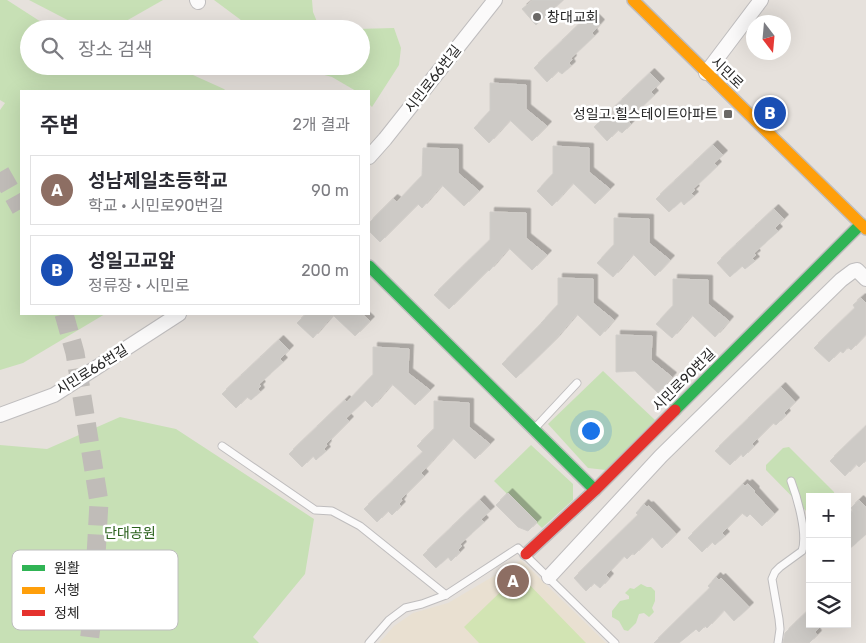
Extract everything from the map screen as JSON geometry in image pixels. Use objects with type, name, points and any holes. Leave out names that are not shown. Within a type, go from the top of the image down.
[{"type":"street","name":"시민로66번길","points":[[370,156],[495,0]]},
{"type":"street","name":"시민로","points":[[633,0],[864,226]]},
{"type":"street","points":[[706,73],[761,0]]},
{"type":"street","name":"시민로90번길","points":[[526,554],[595,490],[864,226]]},
{"type":"street","points":[[370,267],[595,490]]},
{"type":"street","points":[[549,577],[661,456],[841,280],[857,270],[866,279]]},
{"type":"street","name":"시민로66번길","points":[[0,415],[54,395],[176,315]]},
{"type":"lane","points":[[534,430],[577,383]]},
{"type":"lane","points":[[222,446],[315,510],[332,511],[360,526],[446,595]]},
{"type":"lane","points":[[778,643],[780,618],[772,579],[774,572],[802,551],[804,547],[799,509],[791,481]]},
{"type":"lane","points":[[369,643],[389,620],[405,608],[446,595],[518,548],[615,643]]},
{"type":"shaded area","points":[[521,560],[606,643],[379,643],[394,626],[413,613],[448,603]]},
{"type":"green space","points":[[0,0],[7,0],[38,20],[20,20],[20,75],[193,75],[225,90],[20,90],[20,315],[103,315],[23,363],[0,370],[0,110],[5,103],[0,100]]},
{"type":"green space","points":[[29,0],[163,0],[128,20],[68,20]]},
{"type":"green space","points":[[214,0],[312,0],[313,12],[316,20],[241,20]]},
{"type":"green space","points":[[394,28],[401,48],[399,65],[372,107],[370,105],[370,90],[354,90],[332,77],[325,75],[370,75],[370,29]]},
{"type":"green space","points":[[603,371],[655,420],[606,470],[588,468],[548,424]]},
{"type":"green space","name":"단대공원","points":[[120,417],[176,429],[314,519],[305,574],[253,637],[259,643],[0,643],[0,445],[47,449]]},
{"type":"green space","points":[[531,445],[573,484],[573,500],[542,528],[494,481]]},
{"type":"green space","points":[[789,447],[834,493],[806,493],[806,511],[766,470],[766,465],[783,448]]},
{"type":"green space","points":[[519,574],[586,643],[479,643],[464,627]]},
{"type":"green space","points":[[641,584],[651,587],[655,591],[655,601],[652,608],[654,612],[649,617],[644,613],[639,614],[636,623],[628,631],[624,630],[619,621],[612,617],[612,611],[620,601],[629,599],[629,596],[625,593],[630,588],[634,589]]},
{"type":"building","name":"창대교회","points":[[533,0],[563,0],[536,25],[522,9]]},
{"type":"building","points":[[590,14],[600,24],[592,33],[594,36],[571,58],[572,60],[569,63],[571,66],[562,74],[558,71],[547,82],[534,68]]},
{"type":"building","points":[[650,73],[660,83],[651,92],[654,95],[631,117],[632,119],[629,122],[631,124],[622,133],[618,130],[607,141],[594,127]]},
{"type":"building","points":[[490,83],[526,85],[526,109],[547,126],[532,141],[510,120],[489,143],[474,128],[490,111]]},
{"type":"building","points":[[713,145],[723,155],[714,163],[717,166],[693,189],[695,190],[691,194],[694,196],[684,205],[681,201],[669,212],[656,199]]},
{"type":"building","points":[[553,146],[589,148],[589,172],[610,189],[595,204],[573,183],[552,206],[537,191],[553,174]]},
{"type":"building","points":[[423,148],[458,149],[458,173],[479,191],[464,206],[442,185],[422,208],[418,204],[380,242],[370,232],[370,222],[393,199],[397,202],[422,176]]},
{"type":"building","points":[[774,209],[784,219],[775,228],[778,231],[754,253],[756,255],[752,258],[755,261],[745,269],[742,266],[730,277],[717,263]]},
{"type":"building","points":[[490,212],[526,213],[526,238],[547,255],[532,270],[509,248],[489,271],[449,309],[434,295],[490,240]]},
{"type":"building","points":[[614,218],[649,219],[649,243],[670,260],[655,276],[633,254],[613,277],[597,263],[614,245]]},
{"type":"building","points":[[558,278],[593,279],[593,303],[614,320],[600,336],[577,314],[553,342],[516,378],[502,364],[558,305]]},
{"type":"building","points":[[673,279],[708,280],[708,304],[729,321],[715,337],[692,315],[672,338],[656,324],[673,306]]},
{"type":"building","points":[[861,298],[866,303],[866,334],[851,350],[848,347],[843,353],[840,351],[829,362],[814,348],[855,308],[853,305]]},
{"type":"building","points":[[305,315],[333,315],[313,338],[297,323]]},
{"type":"building","points":[[333,315],[363,315],[370,321],[355,336]]},
{"type":"building","points":[[616,335],[652,336],[651,360],[672,377],[658,393],[635,371],[616,372]]},
{"type":"building","points":[[279,340],[289,350],[280,359],[283,362],[259,384],[261,386],[258,389],[260,392],[251,400],[247,397],[236,408],[222,394]]},
{"type":"building","points":[[373,347],[409,349],[408,373],[430,390],[415,405],[392,384],[372,407],[365,400],[346,418],[349,421],[326,444],[324,449],[326,451],[316,460],[313,456],[302,467],[289,454],[345,400],[347,402],[373,375]]},
{"type":"building","points":[[781,387],[795,402],[776,425],[773,423],[752,444],[754,446],[743,457],[741,454],[730,465],[715,451]]},
{"type":"building","points":[[434,401],[469,403],[469,427],[490,444],[475,459],[453,438],[421,473],[424,476],[401,499],[399,504],[401,506],[392,515],[388,511],[377,522],[364,509],[423,452],[417,446],[434,429]]},
{"type":"building","points":[[866,426],[866,460],[859,467],[856,464],[845,476],[830,461]]},
{"type":"building","points":[[743,484],[745,486],[748,484],[774,514],[762,526],[750,514],[747,517],[742,513],[722,533],[725,536],[715,545],[712,542],[702,552],[688,538]]},
{"type":"building","points":[[508,493],[537,522],[528,531],[518,527],[496,505]]},
{"type":"building","points":[[480,500],[490,511],[481,519],[484,522],[460,544],[462,546],[458,550],[460,552],[451,561],[448,557],[436,568],[423,555]]},
{"type":"building","points":[[859,500],[866,507],[866,534],[851,547],[851,513],[853,511],[851,508]]},
{"type":"building","points":[[644,504],[647,507],[649,506],[676,534],[662,548],[652,537],[634,555],[633,553],[627,559],[624,556],[606,575],[609,578],[600,588],[594,583],[586,591],[574,578],[638,515],[636,513]]},
{"type":"building","points":[[716,577],[719,580],[721,578],[749,607],[734,621],[724,610],[707,628],[705,626],[699,632],[696,629],[679,643],[654,643],[710,588],[708,586]]},
{"type":"building","points":[[806,613],[806,628],[819,628],[815,632],[817,635],[809,643],[783,643],[785,633]]},
{"type":"tunnel","points":[[0,172],[20,207]]},
{"type":"tunnel","points":[[64,315],[75,353],[99,502],[96,550]]},
{"type":"tunnel","points":[[89,643],[91,630]]},
{"type":"traffic: fast","points":[[675,410],[861,224]]},
{"type":"traffic: fast","points":[[370,267],[595,490]]},
{"type":"traffic: slow","points":[[633,0],[866,229]]},
{"type":"traffic: jam","points":[[526,554],[595,490],[675,410]]},
{"type":"place","name":"창대교회","points":[[537,17]]},
{"type":"place","name":"성일고교앞","points":[[770,113]]},
{"type":"place","name":"성일고.힐스테이트아파트","points":[[728,114]]},
{"type":"place","name":"성남제일초등학교","points":[[513,581]]}]
